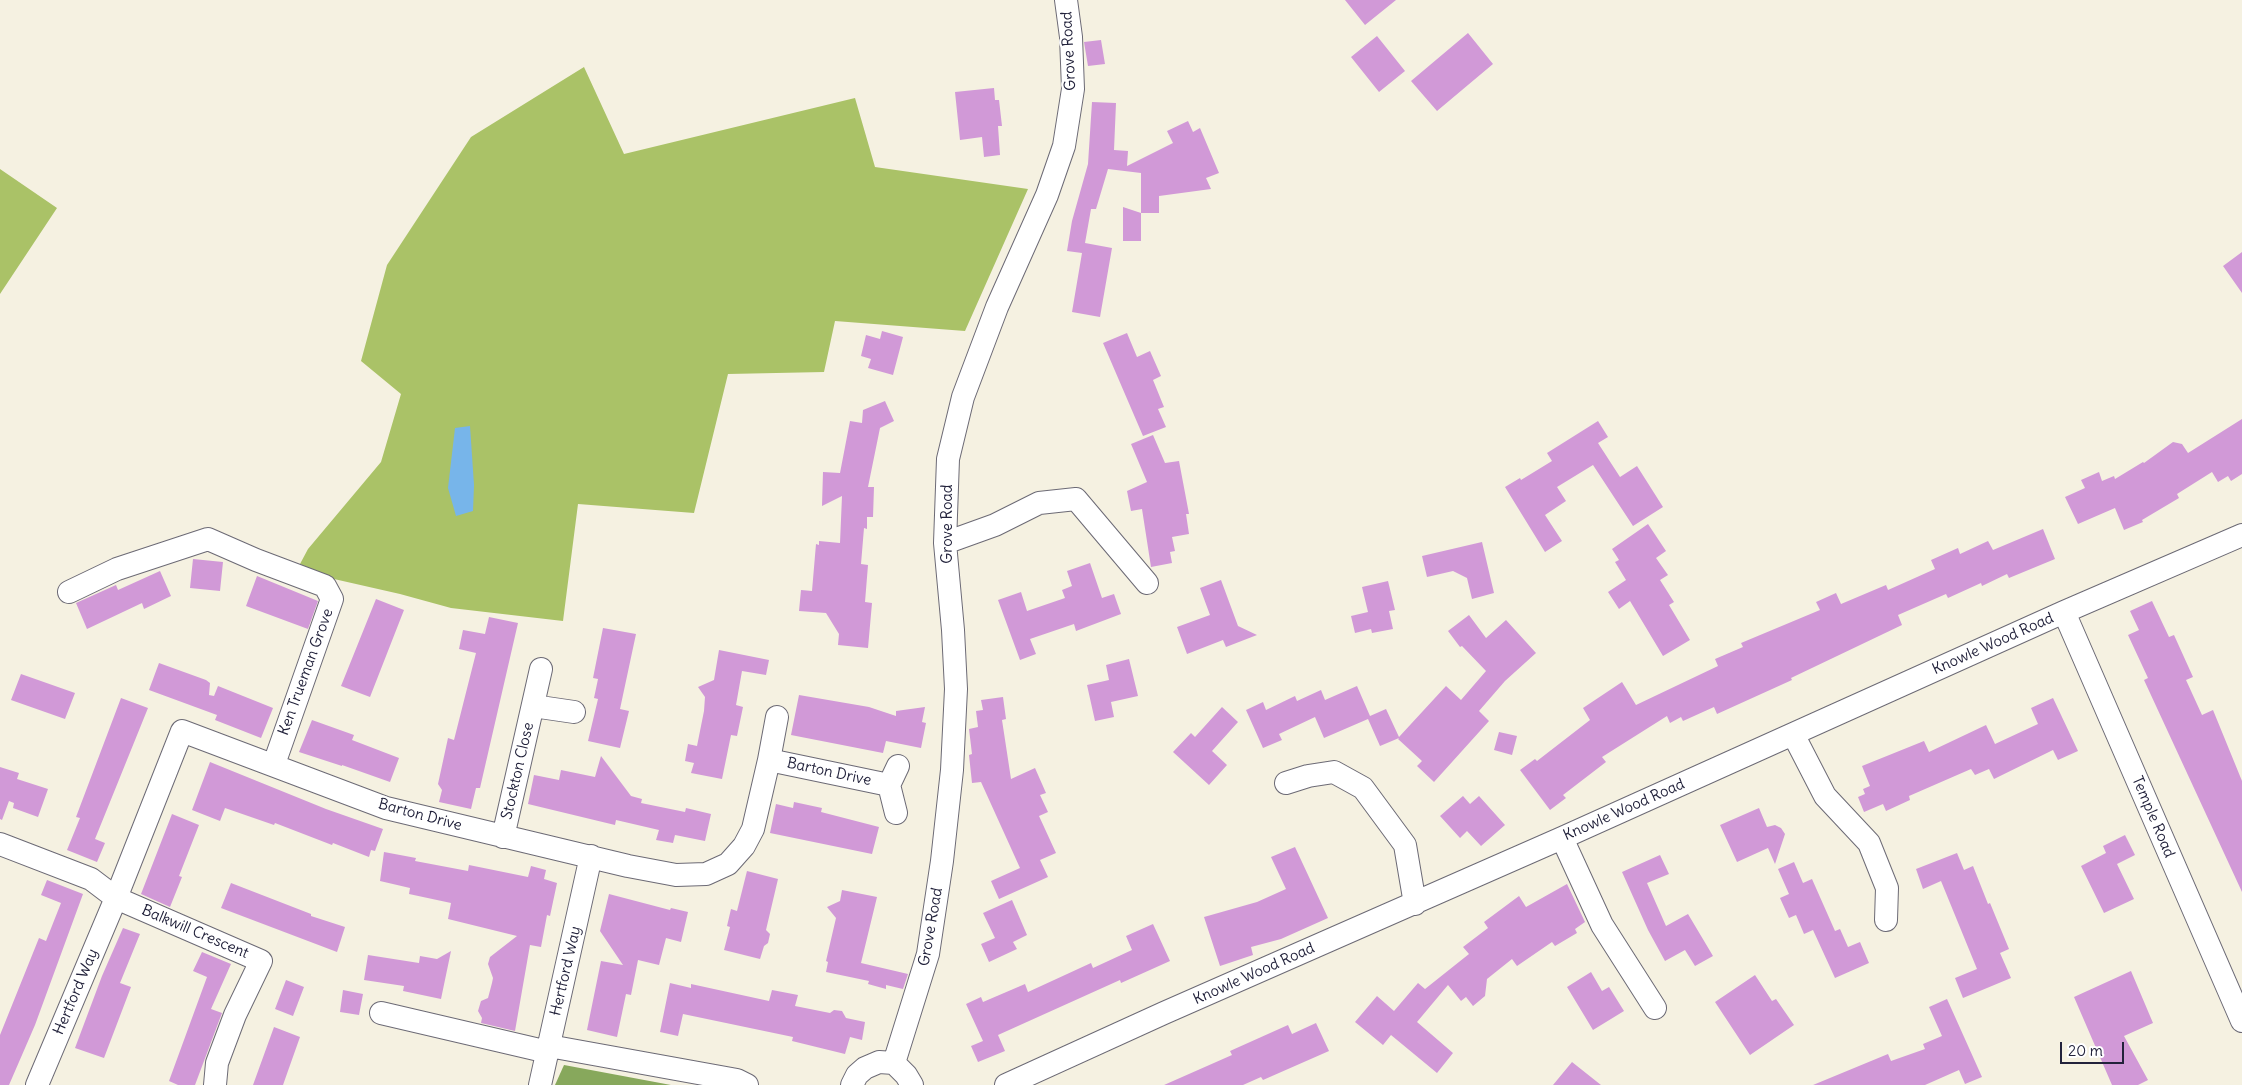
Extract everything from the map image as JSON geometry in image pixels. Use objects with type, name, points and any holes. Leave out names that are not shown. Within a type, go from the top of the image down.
[{"type":"street","name":"Grove Road","points":[[894,1063],[928,954],[942,861],[952,770],[956,689],[945,542],[948,458],[963,397],[997,307],[1047,195],[1064,146],[1073,89],[1072,37],[1066,0]]},
{"type":"street","points":[[945,542],[994,525],[1039,503],[1076,499],[1147,583]]},
{"type":"street","name":"Knowle Wood Road","points":[[1006,1085],[1164,1013],[1415,904],[2064,612],[2242,535]]},
{"type":"street","name":"Ken Trueman Grove","points":[[69,592],[117,569],[208,539],[256,560],[325,586],[332,599],[274,764]]},
{"type":"street","name":"Temple Road","points":[[2064,612],[2242,1022]]},
{"type":"street","name":"Stockton Close","points":[[503,837],[541,669]]},
{"type":"street","name":"Stockton Close","points":[[533,706],[574,712]]},
{"type":"street","name":"Barton Drive","points":[[116,898],[182,731],[274,764],[386,808],[628,866],[676,875],[706,874],[728,864],[744,846],[753,829],[778,716]]},
{"type":"street","points":[[1793,734],[1825,796],[1869,843],[1887,888],[1886,920]]},
{"type":"street","name":"Barton Drive","points":[[769,760],[894,775],[896,813]]},
{"type":"street","points":[[1286,783],[1308,776],[1334,772],[1364,788],[1405,845],[1415,904]]},
{"type":"street","points":[[1562,838],[1602,925],[1655,1008]]},
{"type":"street","points":[[0,844],[91,878],[116,898]]},
{"type":"street","name":"Hertford Way","points":[[540,1085],[591,856]]},
{"type":"street","name":"Hertford Way","points":[[37,1085],[116,898]]},
{"type":"street","name":"Balkwill Crescent","points":[[116,898],[262,961],[235,1015],[217,1063],[215,1085]]},
{"type":"street","points":[[381,1013],[549,1049],[737,1080],[747,1085]]},
{"type":"street","points":[[852,1085],[865,1068],[879,1062],[894,1063],[906,1075],[912,1085]]},
{"type":"green space","points":[[584,67],[624,154],[855,98],[875,167],[1028,189],[965,331],[835,321],[824,372],[728,374],[694,513],[578,504],[563,621],[451,608],[334,579],[300,564],[308,549],[381,462],[401,394],[361,361],[387,265],[471,137]]},
{"type":"green space","points":[[0,169],[57,208],[0,294]]},
{"type":"green space","points":[[564,1065],[671,1085],[555,1085]]},
{"type":"water","points":[[470,426],[474,485],[473,511],[456,516],[448,488],[455,428]]},
{"type":"building","points":[[1345,0],[1396,0],[1365,25]]},
{"type":"building","points":[[1468,33],[1493,64],[1437,111],[1411,81]]},
{"type":"building","points":[[1377,36],[1405,71],[1379,92],[1351,57]]},
{"type":"building","points":[[1101,40],[1105,64],[1088,66],[1084,42]]},
{"type":"building","points":[[994,88],[995,100],[999,100],[1002,126],[998,126],[1000,155],[984,157],[982,137],[960,140],[955,92]]},
{"type":"building","points":[[1092,102],[1116,103],[1114,150],[1128,151],[1127,166],[1173,143],[1167,131],[1188,121],[1193,132],[1200,128],[1219,173],[1206,178],[1211,189],[1159,196],[1159,213],[1141,213],[1141,173],[1108,169],[1096,209],[1091,209],[1085,243],[1112,248],[1100,317],[1072,312],[1082,253],[1067,251],[1072,221],[1088,164]]},
{"type":"building","points":[[1123,207],[1141,213],[1141,241],[1123,241]]},
{"type":"building","points":[[2242,252],[2242,293],[2223,266]]},
{"type":"building","points":[[882,331],[903,337],[893,375],[868,368],[871,359],[861,356],[866,335],[880,339]]},
{"type":"building","points":[[1127,333],[1137,357],[1150,351],[1161,376],[1153,380],[1164,407],[1158,409],[1166,427],[1143,436],[1103,343]]},
{"type":"building","points":[[885,401],[894,421],[880,428],[868,487],[874,487],[873,517],[867,517],[867,529],[864,528],[861,564],[868,565],[865,602],[872,603],[868,648],[838,645],[839,634],[826,613],[799,611],[801,590],[812,591],[816,544],[819,545],[819,541],[840,543],[842,496],[822,506],[823,472],[840,473],[850,421],[862,423],[863,410]]},
{"type":"building","points":[[2242,419],[2242,474],[2231,481],[2228,476],[2218,482],[2212,472],[2177,494],[2179,498],[2142,520],[2143,522],[2124,530],[2115,508],[2078,524],[2065,497],[2085,488],[2081,480],[2099,472],[2102,481],[2114,476],[2115,479],[2144,463],[2173,442],[2182,444],[2188,453]]},
{"type":"building","points":[[1598,421],[1608,437],[1598,443],[1620,477],[1637,466],[1663,507],[1633,526],[1593,465],[1557,487],[1566,501],[1545,515],[1562,541],[1545,552],[1505,487],[1520,478],[1521,480],[1552,461],[1547,453]]},
{"type":"building","points":[[1153,435],[1165,463],[1179,461],[1189,514],[1186,514],[1189,534],[1172,537],[1175,551],[1170,552],[1172,563],[1151,567],[1142,509],[1131,511],[1127,491],[1147,482],[1131,444]]},
{"type":"building","points":[[1648,524],[1666,551],[1656,558],[1668,575],[1660,580],[1674,602],[1669,605],[1690,640],[1663,656],[1630,601],[1619,609],[1608,592],[1626,580],[1615,562],[1619,560],[1612,549]]},
{"type":"building","points":[[2043,529],[2055,559],[2009,578],[2007,574],[1982,586],[1981,583],[1948,598],[1946,594],[1898,615],[1902,625],[1791,678],[1792,680],[1717,714],[1714,707],[1683,721],[1681,717],[1670,723],[1667,716],[1602,757],[1606,762],[1563,795],[1566,798],[1550,810],[1520,770],[1535,759],[1537,761],[1590,720],[1583,708],[1622,682],[1636,705],[1718,666],[1715,659],[1743,647],[1741,643],[1820,610],[1816,602],[1836,593],[1841,604],[1886,585],[1888,590],[1935,569],[1931,560],[1958,548],[1960,554],[1988,541],[1993,550]]},
{"type":"building","points":[[1482,542],[1494,593],[1472,599],[1467,578],[1453,571],[1427,577],[1422,556]]},
{"type":"building","points":[[193,559],[223,562],[220,591],[190,588]]},
{"type":"building","points":[[1090,563],[1102,598],[1114,594],[1121,614],[1076,631],[1074,624],[1030,639],[1036,654],[1020,660],[998,600],[1021,592],[1027,611],[1065,598],[1062,590],[1072,586],[1067,571]]},
{"type":"building","points":[[160,571],[171,596],[144,609],[142,603],[87,629],[76,603],[116,585],[118,590]]},
{"type":"building","points":[[257,576],[318,601],[308,629],[246,606]]},
{"type":"building","points":[[1221,580],[1238,626],[1257,635],[1226,647],[1223,640],[1187,654],[1177,627],[1210,615],[1200,588]]},
{"type":"building","points":[[1388,581],[1395,610],[1389,611],[1393,629],[1372,633],[1371,629],[1355,633],[1351,616],[1368,612],[1362,587]]},
{"type":"building","points":[[376,599],[404,610],[370,697],[341,686]]},
{"type":"building","points":[[2152,601],[2169,637],[2174,635],[2193,677],[2186,680],[2202,715],[2213,710],[2242,781],[2242,892],[2144,680],[2148,678],[2128,635],[2139,630],[2130,611]]},
{"type":"building","points":[[1469,615],[1486,638],[1506,620],[1536,653],[1505,681],[1479,711],[1489,721],[1434,782],[1417,766],[1422,761],[1399,738],[1380,746],[1368,719],[1324,738],[1315,717],[1279,734],[1282,740],[1263,748],[1246,710],[1263,702],[1266,710],[1295,696],[1297,701],[1321,690],[1325,700],[1357,686],[1370,716],[1386,709],[1399,737],[1446,686],[1461,700],[1486,671],[1462,646],[1460,647],[1448,631]]},
{"type":"building","points":[[489,617],[518,623],[480,788],[476,788],[471,809],[439,802],[442,790],[438,784],[448,738],[454,740],[476,653],[459,649],[463,630],[485,634]]},
{"type":"building","points":[[603,628],[636,634],[620,709],[629,711],[620,748],[588,741],[598,699],[594,698],[598,679],[593,678]]},
{"type":"building","points":[[719,650],[769,660],[766,675],[742,671],[736,705],[743,707],[737,736],[731,735],[722,779],[691,773],[694,763],[685,761],[688,744],[697,746],[704,711],[705,697],[698,687],[714,680]]},
{"type":"building","points":[[1129,659],[1138,696],[1111,702],[1114,717],[1095,721],[1087,685],[1109,680],[1106,665]]},
{"type":"building","points":[[159,663],[206,680],[210,683],[209,695],[214,696],[218,686],[273,708],[261,738],[215,720],[217,715],[149,690]]},
{"type":"building","points":[[21,674],[75,693],[65,719],[11,700]]},
{"type":"building","points":[[799,695],[869,707],[896,716],[896,711],[925,707],[922,722],[926,723],[921,748],[886,741],[883,753],[791,735]]},
{"type":"building","points":[[1003,697],[1006,719],[1002,720],[1011,779],[1035,768],[1046,793],[1040,795],[1048,812],[1039,816],[1056,853],[1040,860],[1048,877],[999,899],[991,881],[1020,868],[981,782],[972,783],[969,755],[972,754],[969,729],[978,727],[976,711],[983,710],[981,700]]},
{"type":"building","points":[[121,698],[148,708],[95,839],[105,843],[97,862],[67,850],[80,818],[76,817]]},
{"type":"building","points":[[2053,698],[2078,751],[2058,760],[2053,750],[1994,779],[1989,769],[1975,775],[1971,769],[1909,796],[1910,800],[1886,811],[1883,804],[1864,812],[1858,797],[1865,794],[1863,789],[1870,786],[1862,766],[1924,741],[1929,752],[1986,725],[1995,744],[2038,724],[2031,708]]},
{"type":"building","points":[[1222,707],[1238,722],[1212,751],[1227,765],[1209,785],[1173,752],[1191,733],[1195,737]]},
{"type":"building","points":[[312,720],[354,735],[352,740],[399,758],[390,782],[299,752]]},
{"type":"building","points":[[1499,732],[1517,736],[1512,755],[1494,750]]},
{"type":"building","points":[[601,756],[631,796],[642,799],[641,803],[685,812],[686,808],[711,814],[705,841],[675,835],[673,843],[656,840],[659,830],[616,820],[615,825],[528,804],[534,775],[559,780],[561,770],[595,777]]},
{"type":"building","points":[[210,762],[326,809],[383,829],[375,851],[371,850],[369,857],[275,823],[274,825],[225,808],[220,821],[192,810]]},
{"type":"building","points":[[0,767],[19,773],[17,779],[48,789],[38,817],[13,808],[14,803],[9,801],[2,820],[0,819]]},
{"type":"building","points":[[1463,796],[1470,804],[1479,796],[1505,825],[1481,846],[1467,831],[1460,838],[1440,816]]},
{"type":"building","points":[[794,802],[822,808],[821,812],[879,827],[872,854],[770,833],[776,804],[793,808]]},
{"type":"building","points":[[1759,808],[1767,827],[1775,825],[1781,828],[1785,834],[1775,864],[1768,848],[1737,862],[1720,825]]},
{"type":"building","points":[[172,814],[199,825],[179,876],[182,877],[170,907],[141,894]]},
{"type":"building","points":[[2125,835],[2135,855],[2117,864],[2134,899],[2104,913],[2081,866],[2106,853],[2103,846]]},
{"type":"building","points":[[1295,847],[1328,918],[1281,939],[1251,947],[1253,955],[1220,966],[1204,917],[1257,902],[1286,889],[1271,857]]},
{"type":"building","points":[[384,852],[416,858],[415,861],[468,871],[469,865],[528,877],[531,866],[546,870],[544,879],[557,883],[550,916],[547,915],[541,947],[530,945],[515,1031],[481,1023],[482,1018],[478,1011],[481,1001],[488,998],[492,983],[493,978],[488,964],[490,957],[517,936],[448,919],[451,903],[409,894],[410,888],[380,881]]},
{"type":"building","points":[[1957,853],[1964,870],[1973,866],[1988,904],[1990,903],[2009,949],[2000,953],[2011,978],[1963,998],[1955,978],[1977,969],[1941,881],[1923,889],[1916,869]]},
{"type":"building","points":[[1660,855],[1669,874],[1647,883],[1666,926],[1688,914],[1713,956],[1695,966],[1685,950],[1665,961],[1648,930],[1622,872]]},
{"type":"building","points":[[1794,862],[1803,883],[1812,879],[1835,931],[1840,929],[1848,947],[1860,942],[1869,963],[1835,978],[1813,930],[1804,934],[1796,915],[1789,918],[1780,898],[1789,894],[1778,869]]},
{"type":"building","points":[[747,871],[778,879],[766,930],[770,934],[768,943],[764,946],[760,959],[724,950],[730,927],[727,926],[731,909],[737,911]]},
{"type":"building","points":[[47,880],[83,894],[35,1025],[9,1085],[0,1085],[0,1035],[39,938],[46,941],[61,903],[41,895]]},
{"type":"building","points":[[231,883],[311,914],[311,916],[345,927],[337,952],[221,908]]},
{"type":"building","points":[[1567,884],[1585,922],[1575,929],[1577,933],[1555,946],[1552,942],[1517,966],[1512,959],[1487,979],[1485,996],[1473,1006],[1466,997],[1461,1001],[1448,985],[1417,1022],[1453,1053],[1437,1073],[1391,1035],[1383,1045],[1355,1022],[1377,996],[1394,1011],[1418,983],[1425,989],[1469,954],[1463,947],[1488,928],[1484,922],[1519,896],[1526,907]]},
{"type":"building","points":[[842,890],[877,897],[861,963],[908,974],[903,989],[886,985],[886,989],[868,984],[869,981],[826,972],[828,962],[826,961],[836,918],[827,907],[840,901]]},
{"type":"building","points":[[609,894],[670,910],[671,908],[688,912],[681,942],[666,938],[659,965],[638,960],[631,995],[626,994],[617,1037],[587,1030],[601,961],[623,965],[600,931]]},
{"type":"building","points":[[1012,900],[1027,935],[1013,942],[1017,949],[989,962],[981,944],[995,938],[983,913]]},
{"type":"building","points":[[1153,924],[1170,961],[1121,983],[1120,980],[998,1035],[1005,1051],[978,1062],[971,1046],[983,1041],[966,1004],[981,997],[983,1002],[1025,984],[1028,992],[1091,963],[1093,968],[1132,950],[1126,936]]},
{"type":"building","points":[[123,928],[140,934],[120,983],[131,987],[104,1058],[75,1048],[102,976]]},
{"type":"building","points":[[451,951],[441,999],[403,991],[404,986],[364,980],[368,955],[419,963],[420,956],[437,959]]},
{"type":"building","points":[[202,952],[231,964],[211,1009],[222,1013],[195,1085],[178,1085],[169,1081],[207,977],[193,971]]},
{"type":"building","points":[[2131,971],[2153,1023],[2124,1036],[2148,1080],[2138,1085],[2112,1085],[2074,997]]},
{"type":"building","points":[[1591,972],[1602,991],[1609,987],[1624,1011],[1593,1030],[1567,987]]},
{"type":"building","points":[[1755,975],[1772,1001],[1776,999],[1794,1025],[1750,1055],[1715,1002]]},
{"type":"building","points":[[286,980],[304,987],[293,1016],[275,1009]]},
{"type":"building","points":[[670,983],[691,988],[691,984],[769,1001],[772,990],[798,995],[795,1006],[830,1013],[834,1010],[842,1011],[846,1018],[865,1022],[862,1040],[850,1037],[845,1054],[792,1041],[793,1037],[683,1014],[678,1036],[660,1032]]},
{"type":"building","points":[[343,990],[363,994],[359,1015],[340,1012]]},
{"type":"building","points":[[1947,999],[1982,1077],[1965,1084],[1959,1070],[1925,1085],[1813,1085],[1888,1054],[1891,1061],[1925,1049],[1923,1044],[1942,1036],[1929,1007]]},
{"type":"building","points":[[1316,1023],[1329,1051],[1263,1080],[1261,1077],[1243,1085],[1164,1085],[1232,1055],[1230,1051],[1288,1025],[1292,1034]]},
{"type":"building","points":[[274,1027],[300,1037],[283,1085],[253,1085]]},
{"type":"building","points":[[1572,1062],[1601,1085],[1553,1085]]}]
